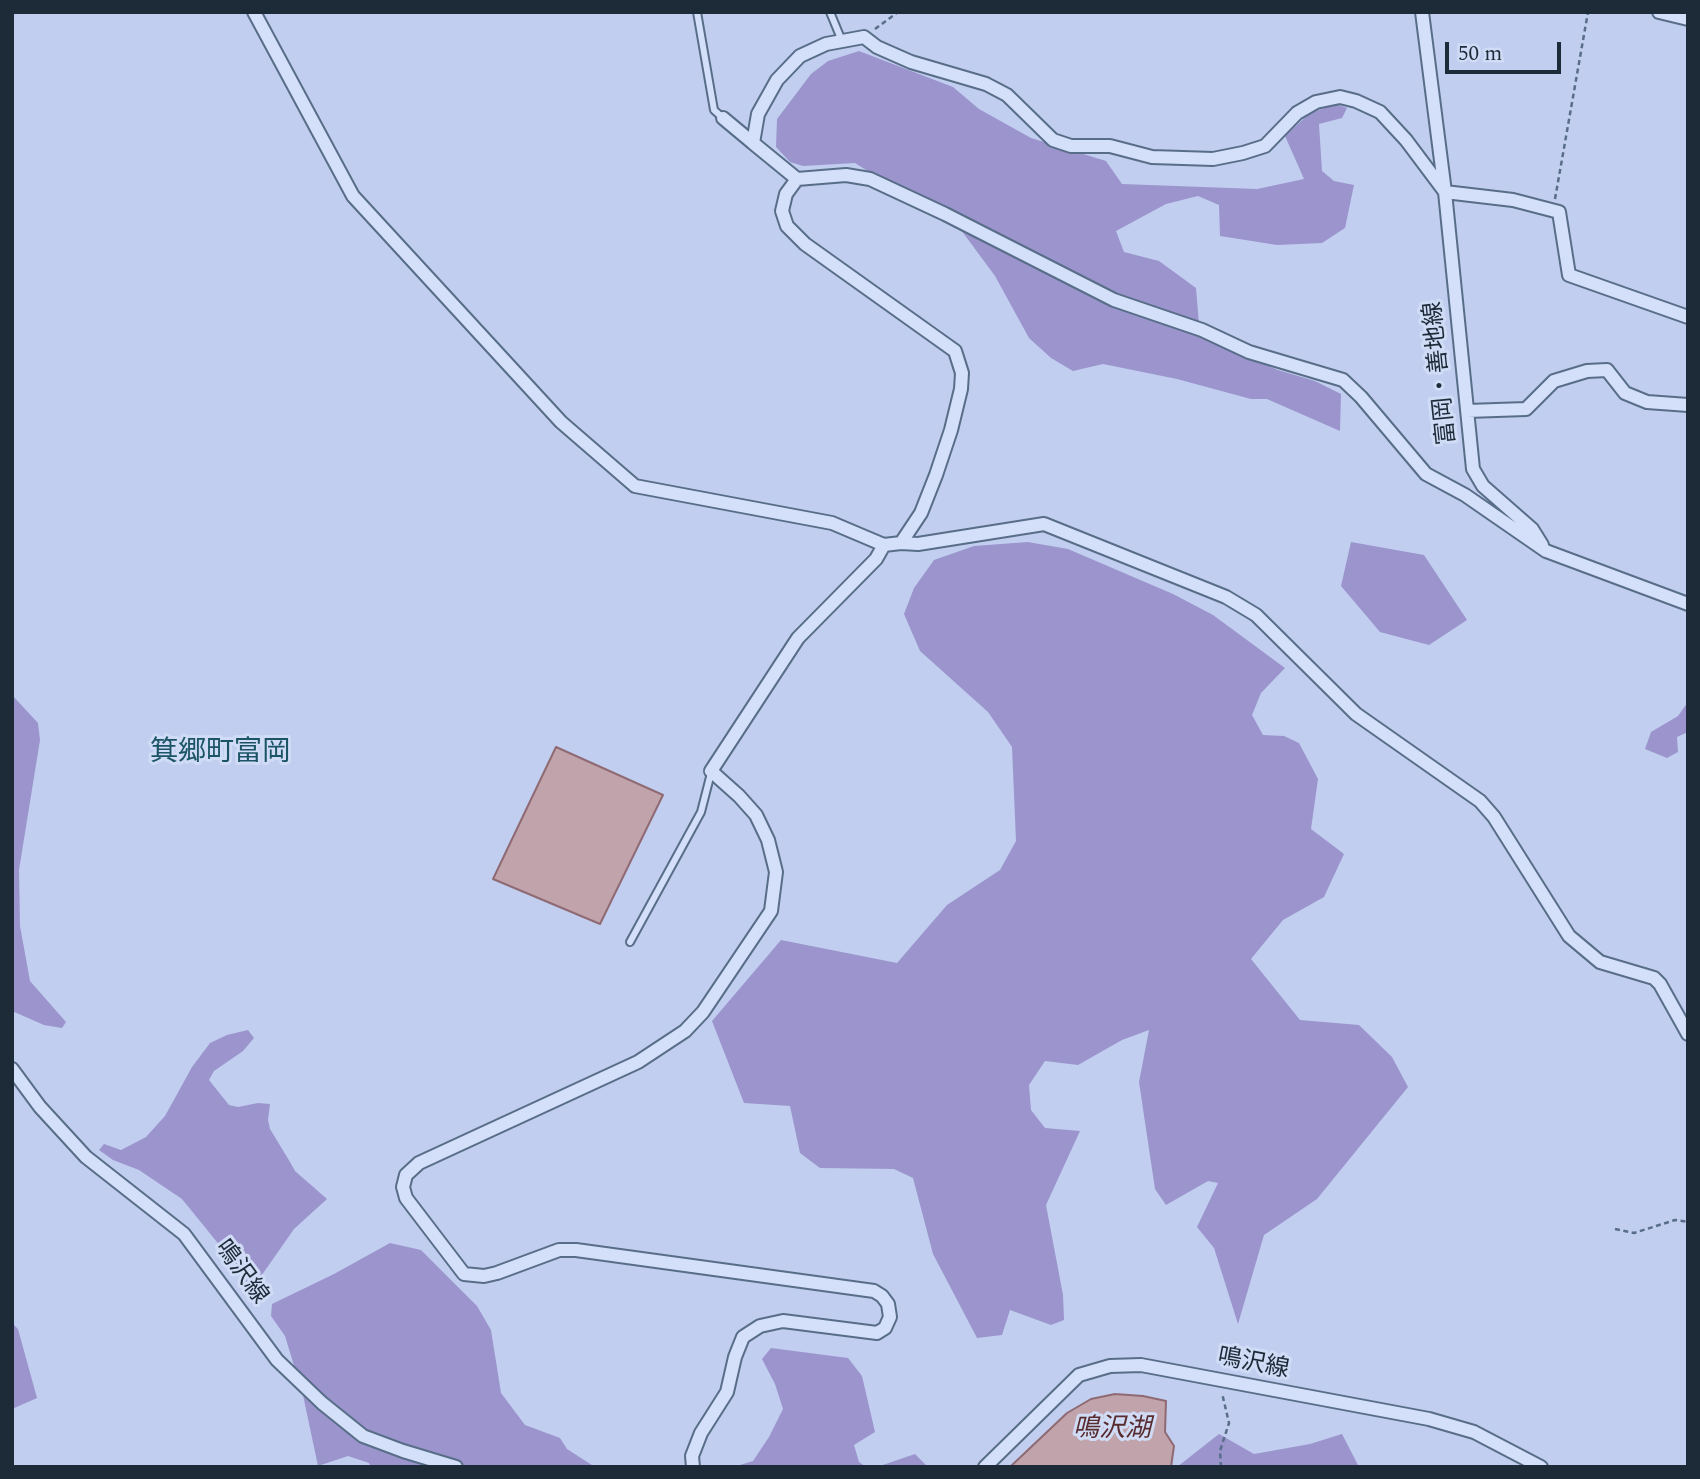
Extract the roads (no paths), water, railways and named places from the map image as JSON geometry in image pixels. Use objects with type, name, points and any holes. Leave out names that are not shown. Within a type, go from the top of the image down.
[{"type":"street","points":[[254,12],[353,196],[561,422],[635,486],[832,523],[884,545],[918,544],[1044,524],[1226,597],[1256,615],[1356,714],[1479,801],[1494,817],[1569,936],[1600,962],[1654,978],[1688,1034]]},
{"type":"street","name":"富岡・善地線","points":[[1422,12],[1473,469],[1483,486],[1532,529],[1546,551]]},
{"type":"street","points":[[1659,12],[1688,19]]},
{"type":"street","points":[[753,143],[758,114],[777,80],[800,56],[826,44],[864,37],[877,47],[911,62],[986,84],[1007,95],[1053,140],[1071,146],[1110,146],[1152,157],[1213,159],[1265,146],[1297,113],[1316,102],[1340,97],[1380,112],[1406,140],[1444,191],[1514,200],[1559,212],[1569,275],[1688,317]]},
{"type":"street","points":[[723,118],[797,179],[846,175],[870,179],[1114,300],[1202,330],[1249,352],[1343,380],[1361,397],[1426,474],[1465,495],[1546,551],[1688,604]]},
{"type":"street","points":[[797,179],[786,194],[782,211],[787,226],[805,244],[956,351],[960,360],[961,389],[951,430],[921,513],[901,543]]},
{"type":"street","points":[[1467,411],[1526,409],[1554,381],[1587,372],[1607,370],[1625,393],[1647,401],[1688,405]]},
{"type":"street","points":[[692,1467],[692,1456],[701,1433],[727,1392],[735,1357],[743,1338],[760,1326],[783,1321],[877,1333],[886,1328],[890,1317],[888,1304],[882,1296],[874,1291],[576,1250],[559,1250],[484,1276],[464,1274],[406,1198],[403,1187],[406,1175],[419,1163],[638,1062],[685,1031],[703,1012],[771,912],[776,872],[768,841],[756,814],[711,771],[798,638],[876,559],[884,545]]},
{"type":"street","name":"鳴沢線","points":[[12,1069],[40,1107],[86,1157],[184,1234],[277,1360],[322,1403],[363,1436],[456,1467]]},
{"type":"street","name":"鳴沢線","points":[[985,1467],[1079,1375],[1110,1366],[1141,1365],[1429,1419],[1474,1432],[1541,1467]]},
{"type":"lane","points":[[697,12],[714,110],[723,118]]},
{"type":"lane","points":[[830,12],[842,41]]},
{"type":"lane","points":[[630,942],[701,812],[711,771]]},
{"type":"water","points":[[556,747],[663,795],[600,924],[493,879]]},
{"type":"water","name":"鳴沢湖","points":[[1115,1394],[1166,1401],[1165,1432],[1174,1446],[1171,1467],[1010,1467],[1067,1413],[1091,1399]]},
{"type":"district","name":"箕郷町富岡","points":[[220,755]]}]
